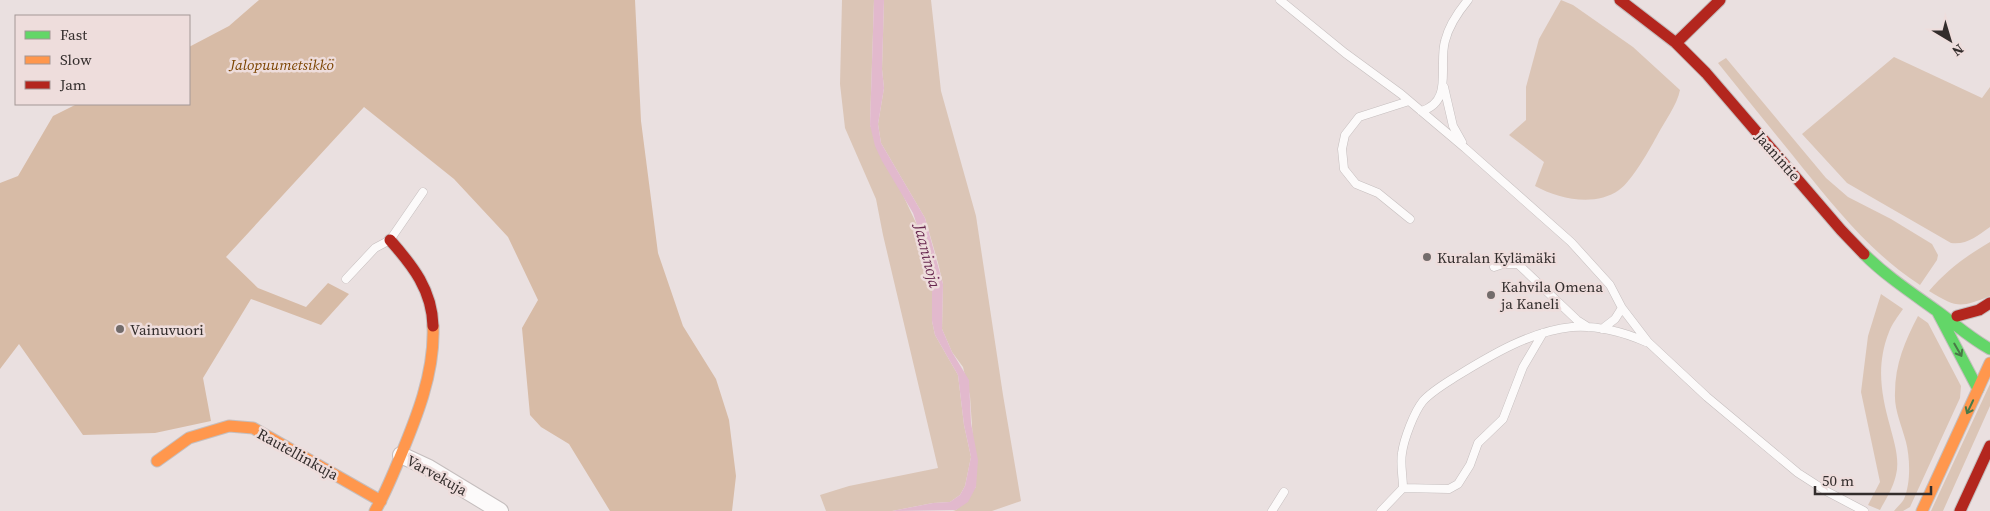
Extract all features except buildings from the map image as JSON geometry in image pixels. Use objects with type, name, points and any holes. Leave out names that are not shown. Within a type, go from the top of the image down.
[{"type":"main road","name":"Jaanintie","points":[[1620,0],[1676,43],[1706,73],[1859,249],[1891,279],[1937,311],[1972,339],[1990,349]]},
{"type":"main road","points":[[1676,43],[1720,0]]},
{"type":"main road","points":[[378,506],[413,425],[434,352],[435,320],[432,304],[420,276],[390,240]]},
{"type":"main road","points":[[1957,316],[1979,310],[1990,303]]},
{"type":"main road","name":"Jaanintie","points":[[1937,311],[1957,316],[1974,324]]},
{"type":"main road","points":[[1937,311],[1978,389]]},
{"type":"main road","points":[[1922,511],[1990,363]]},
{"type":"main road","name":"Rautellinkuja","points":[[157,461],[189,438],[229,426],[253,428],[378,506]]},
{"type":"main road","points":[[1960,511],[1990,446]]},
{"type":"street","name":"Varvekuja","points":[[400,455],[429,468],[500,511]]},
{"type":"lane","points":[[1280,0],[1344,53],[1410,101],[1572,242],[1610,285],[1622,308],[1648,342],[1707,397],[1798,473],[1826,491],[1864,511]]},
{"type":"lane","points":[[1466,148],[1453,126],[1443,83],[1441,58],[1445,39],[1455,16],[1468,0]]},
{"type":"lane","points":[[1422,111],[1431,109],[1440,99],[1443,83]]},
{"type":"lane","points":[[1410,101],[1360,117],[1345,135],[1342,149],[1344,169],[1356,184],[1378,194],[1410,218]]},
{"type":"lane","points":[[346,279],[375,248],[390,240],[423,192]]},
{"type":"lane","points":[[1494,267],[1503,264],[1518,264],[1577,320],[1589,328]]},
{"type":"lane","points":[[1602,329],[1615,319],[1622,308]]},
{"type":"lane","points":[[1381,511],[1403,488],[1402,454],[1409,428],[1423,401],[1440,387],[1483,360],[1543,333],[1572,327],[1602,329],[1634,336],[1648,342]]},
{"type":"lane","points":[[1403,488],[1449,489],[1458,484],[1470,465],[1478,443],[1503,419],[1523,367],[1543,333]]},
{"type":"lane","points":[[1272,511],[1284,492]]},
{"type":"shaded area","points":[[842,0],[874,0],[870,125],[917,225],[932,291],[932,321],[935,335],[958,375],[964,425],[971,457],[965,486],[960,495],[950,502],[933,503],[892,511],[826,511],[820,495],[849,486],[938,468],[876,199],[845,128],[840,84]]},
{"type":"shaded area","points":[[884,0],[931,0],[941,91],[976,216],[1021,501],[992,511],[953,511],[976,487],[970,396],[963,367],[952,352],[942,329],[943,284],[925,218],[881,143],[878,124],[884,88],[882,69]]},
{"type":"shaded area","points":[[1561,0],[1573,5],[1633,47],[1680,90],[1670,113],[1646,156],[1624,186],[1609,195],[1588,200],[1566,197],[1535,186],[1544,162],[1509,135],[1526,120],[1526,87],[1539,39]]},
{"type":"shaded area","points":[[1894,57],[1982,98],[1990,87],[1990,227],[1976,237],[1962,243],[1951,243],[1847,183],[1802,134]]},
{"type":"shaded area","points":[[1726,58],[1826,178],[1848,197],[1891,219],[1932,244],[1938,255],[1937,260],[1920,285],[1886,260],[1828,199],[1718,63]]},
{"type":"shaded area","points":[[1990,242],[1990,296],[1972,303],[1959,304],[1946,301],[1929,291],[1957,264]]},
{"type":"shaded area","points":[[1881,294],[1903,309],[1890,329],[1882,356],[1882,391],[1895,444],[1897,469],[1893,484],[1880,510],[1868,505],[1880,482],[1861,392],[1868,336]]},
{"type":"shaded area","points":[[1918,316],[1928,323],[1961,386],[1960,398],[1910,507],[1903,511],[1894,511],[1904,499],[1908,486],[1909,470],[1907,448],[1896,406],[1895,382],[1902,353]]},
{"type":"shaded area","points":[[1990,384],[1990,406],[1943,511],[1931,511]]},
{"type":"green space","name":"Jalopuumetsikkö","points":[[259,0],[635,0],[641,121],[658,253],[683,326],[716,379],[729,420],[736,476],[732,511],[610,511],[569,444],[541,427],[530,415],[522,328],[538,300],[508,237],[454,179],[364,107],[226,257],[258,288],[306,307],[328,283],[349,294],[321,325],[251,299],[203,378],[211,421],[155,433],[83,435],[19,344],[0,369],[0,183],[18,176],[53,116],[75,105],[190,105],[190,46],[229,26]]},
{"type":"water","name":"Jaaninoja","points":[[874,0],[884,0],[882,69],[884,88],[878,124],[881,143],[925,218],[943,284],[942,329],[952,352],[969,380],[971,423],[978,460],[976,487],[968,502],[956,510],[892,511],[933,503],[950,502],[960,495],[965,486],[971,457],[964,425],[958,375],[935,335],[932,321],[932,291],[917,225],[913,213],[882,161],[875,146],[870,125]]},
{"type":"traffic: fast","points":[[1864,254],[1899,284],[1969,336],[1990,349]]},
{"type":"traffic: fast","points":[[1937,311],[1978,389]]},
{"type":"traffic: slow","points":[[375,511],[395,468],[423,396],[431,361],[433,326]]},
{"type":"traffic: slow","points":[[1922,511],[1990,363]]},
{"type":"traffic: slow","points":[[157,461],[189,438],[229,426],[253,428],[381,501]]},
{"type":"traffic: jam","points":[[1620,0],[1676,43],[1706,73],[1841,230],[1864,254]]},
{"type":"traffic: jam","points":[[1676,43],[1720,0]]},
{"type":"traffic: jam","points":[[390,240],[420,279],[429,301],[433,326]]},
{"type":"traffic: jam","points":[[1957,316],[1979,310],[1990,303]]},
{"type":"traffic: jam","points":[[1960,511],[1990,446]]},
{"type":"place","name":"Kuralan Kylämäki","points":[[1427,257]]},
{"type":"place","name":"Kahvila Omena ja Kaneli","points":[[1491,295]]},
{"type":"place","name":"Vainuvuori","points":[[120,329]]}]
